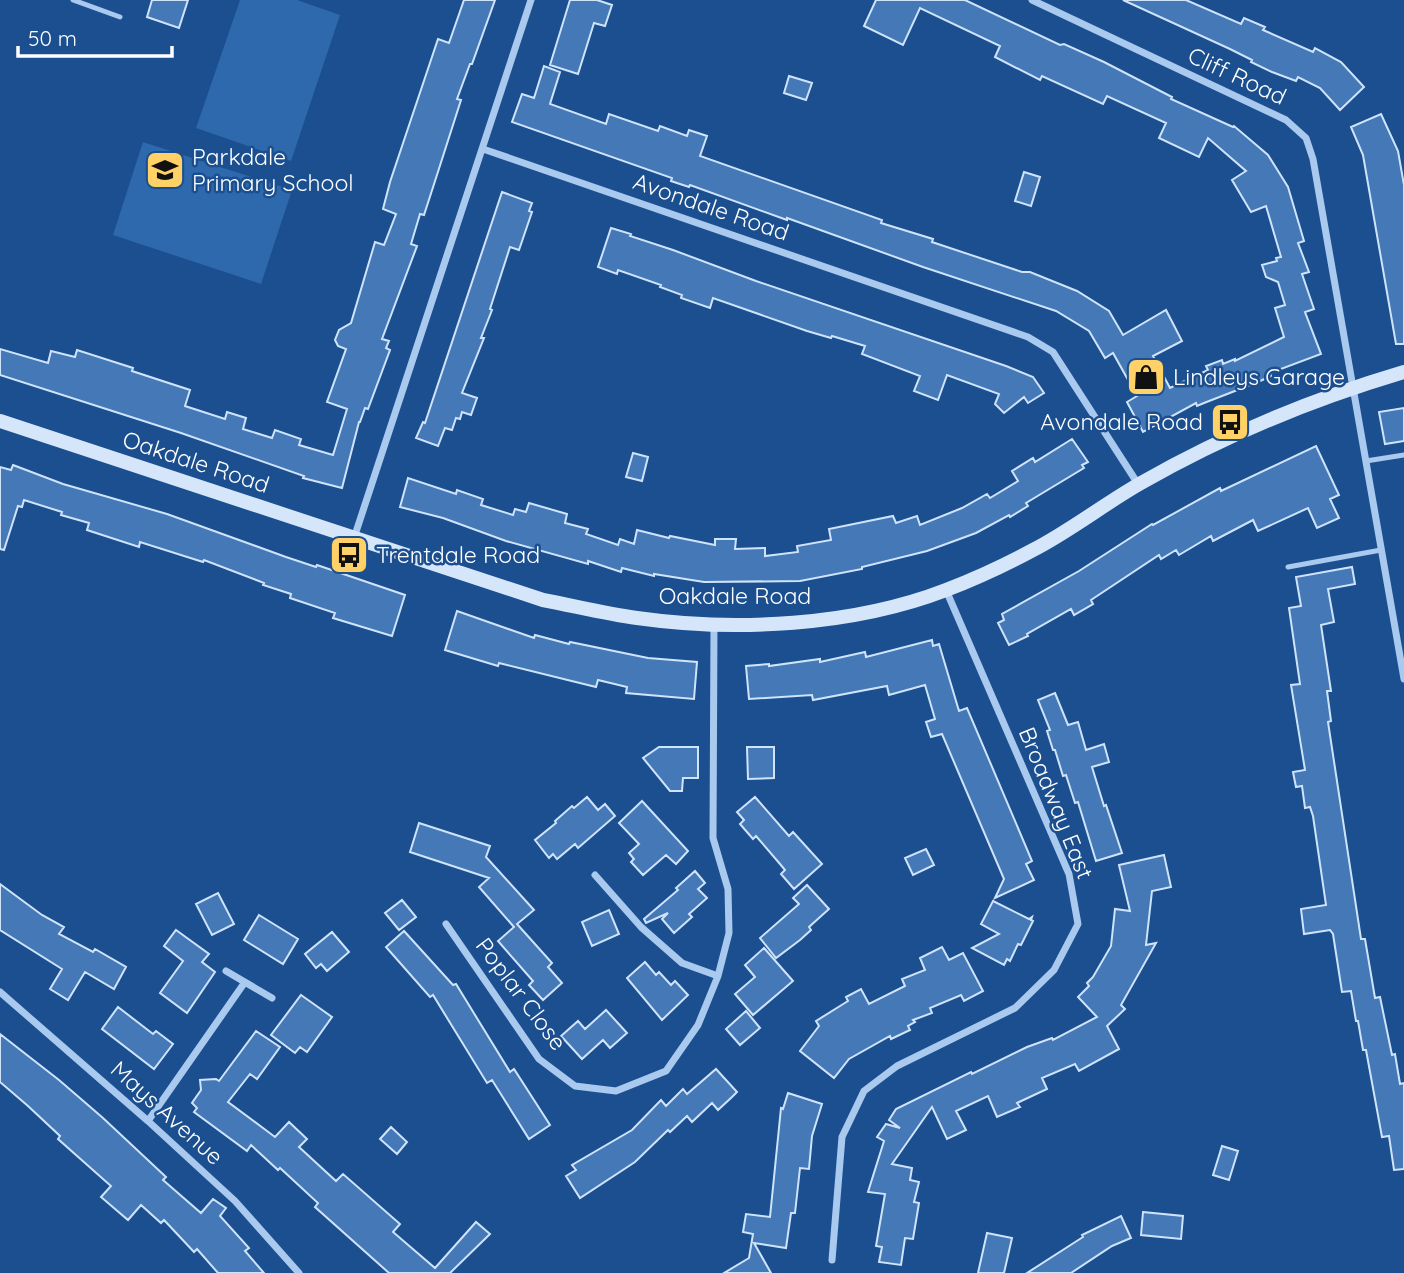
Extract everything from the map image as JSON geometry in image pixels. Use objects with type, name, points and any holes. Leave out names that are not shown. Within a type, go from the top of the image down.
[{"type":"street","points":[[354,538],[531,0]]},
{"type":"street","name":"Cliff Road","points":[[1032,0],[1286,120],[1306,138],[1313,159],[1404,679]]},
{"type":"street","name":"Avondale Road","points":[[483,149],[1028,337],[1053,352],[1138,484]]},
{"type":"street","name":"Oakdale Road","points":[[0,421],[544,600],[636,618],[714,624],[770,624],[825,619],[898,605],[946,590],[1033,550],[1138,484],[1187,457],[1354,387],[1404,372]]},
{"type":"street","name":"Broadway East","points":[[832,1260],[842,1138],[864,1091],[897,1066],[1015,1008],[1054,970],[1077,924],[1069,874],[946,590]]},
{"type":"street","name":"Poplar Close","points":[[446,924],[539,1059],[575,1086],[617,1091],[666,1071],[698,1025],[718,976],[729,933],[728,889],[713,838],[714,624]]},
{"type":"street","points":[[595,875],[641,927],[682,963],[718,976]]},
{"type":"street","points":[[226,971],[272,998]]},
{"type":"street","points":[[148,1121],[245,982]]},
{"type":"street","name":"Mays Avenue","points":[[0,992],[235,1201],[299,1273]]},
{"type":"lane","points":[[73,0],[120,17]]},
{"type":"lane","points":[[1366,461],[1404,455]]},
{"type":"lane","points":[[1288,567],[1381,550]]},
{"type":"shaded area","points":[[240,0],[297,0],[340,15],[291,161],[196,128]]},
{"type":"shaded area","points":[[143,142],[292,190],[261,284],[113,235]]},
{"type":"building","points":[[152,0],[188,0],[179,28],[147,17]]},
{"type":"building","points":[[464,0],[495,0],[457,99],[461,100],[424,215],[420,214],[411,244],[417,246],[382,339],[389,341],[386,348],[390,350],[368,409],[365,408],[359,422],[342,488],[303,478],[304,476],[181,433],[0,375],[0,349],[48,363],[51,351],[75,357],[77,350],[190,390],[185,406],[225,419],[227,412],[246,418],[243,429],[272,438],[275,430],[301,439],[299,445],[333,455],[347,409],[327,402],[346,349],[338,346],[335,340],[339,330],[351,323],[375,242],[384,245],[396,214],[383,209],[390,182],[438,39],[449,43]]},
{"type":"building","points":[[570,0],[597,0],[612,5],[605,26],[594,23],[578,74],[550,65]]},
{"type":"building","points":[[876,0],[965,0],[1060,45],[1064,44],[1104,62],[1172,97],[1171,99],[1234,126],[1268,155],[1288,187],[1304,241],[1298,243],[1309,272],[1302,274],[1314,309],[1305,312],[1321,354],[1270,373],[1271,376],[1258,382],[1197,406],[1196,403],[1143,432],[1127,402],[1137,396],[1113,353],[1105,358],[1089,331],[1056,311],[690,185],[689,187],[671,181],[672,178],[512,122],[522,94],[534,98],[544,66],[560,72],[550,104],[606,124],[609,114],[658,131],[660,126],[687,136],[689,130],[707,136],[700,156],[882,220],[881,223],[933,239],[932,242],[1022,272],[1030,272],[1077,291],[1109,311],[1123,335],[1166,310],[1182,341],[1153,356],[1170,388],[1208,370],[1206,366],[1222,360],[1223,364],[1235,361],[1284,337],[1275,308],[1285,305],[1278,282],[1266,277],[1262,265],[1277,261],[1276,258],[1281,257],[1266,206],[1251,212],[1232,180],[1246,171],[1208,138],[1199,157],[1159,138],[1166,123],[1107,96],[1103,104],[1042,76],[1040,80],[995,57],[1000,46],[920,8],[903,45],[864,26]]},
{"type":"building","points":[[1123,0],[1186,0],[1241,24],[1244,18],[1265,27],[1263,30],[1313,52],[1315,48],[1341,62],[1364,87],[1340,110],[1320,88],[1298,77],[1296,81],[1272,72],[1230,49]]},
{"type":"building","points":[[789,76],[812,83],[806,100],[784,93]]},
{"type":"building","points":[[1381,114],[1398,151],[1404,185],[1404,344],[1396,344],[1363,155],[1351,127]]},
{"type":"building","points":[[1024,172],[1040,177],[1031,206],[1015,201]]},
{"type":"building","points":[[502,192],[532,203],[529,211],[532,212],[519,250],[510,247],[481,338],[484,338],[462,393],[477,398],[471,415],[462,412],[460,419],[456,418],[452,430],[445,428],[438,446],[416,438],[423,422],[425,423]]},
{"type":"building","points":[[611,228],[756,281],[1006,366],[1033,377],[1044,393],[1028,403],[1024,397],[1004,413],[995,404],[999,394],[947,375],[938,400],[914,391],[920,376],[862,354],[865,346],[807,331],[713,298],[710,308],[681,298],[682,295],[660,287],[661,285],[618,270],[617,274],[598,267]]},
{"type":"building","points":[[1404,408],[1404,441],[1385,444],[1379,412]]},
{"type":"building","points":[[1072,439],[1088,462],[1082,465],[1084,468],[1026,503],[1028,506],[1010,517],[1009,515],[976,533],[927,551],[862,569],[800,581],[704,582],[654,576],[622,568],[621,572],[506,541],[443,518],[400,507],[408,478],[456,494],[457,490],[483,499],[481,505],[513,515],[515,509],[526,512],[529,503],[567,514],[565,523],[588,529],[586,534],[618,545],[620,539],[634,544],[637,530],[715,545],[715,539],[736,539],[735,549],[765,548],[765,556],[798,552],[797,546],[831,540],[829,529],[893,516],[896,523],[917,516],[920,525],[962,508],[987,494],[990,498],[1018,481],[1012,471],[1033,458],[1035,462]]},
{"type":"building","points":[[1316,446],[1339,495],[1330,499],[1339,518],[1317,528],[1308,508],[1258,531],[1253,520],[1213,541],[1211,536],[1179,555],[1176,550],[1161,559],[1159,555],[1091,600],[1093,604],[1074,615],[1071,609],[1009,645],[998,623],[1004,620],[1002,614],[1079,571],[1152,524],[1220,488],[1221,491]]},
{"type":"building","points":[[633,453],[648,457],[642,481],[626,477]]},
{"type":"building","points":[[13,465],[63,484],[167,514],[286,557],[405,595],[392,636],[333,618],[335,613],[290,598],[291,594],[204,560],[203,562],[140,542],[139,547],[87,530],[89,523],[24,500],[22,507],[18,506],[4,550],[0,549],[0,467],[11,470]]},
{"type":"building","points":[[1352,567],[1355,584],[1328,589],[1334,622],[1321,625],[1331,691],[1327,691],[1331,721],[1328,722],[1361,939],[1365,939],[1375,998],[1380,997],[1400,1084],[1404,1083],[1404,1169],[1394,1170],[1389,1136],[1382,1137],[1366,1050],[1363,1050],[1351,991],[1342,992],[1333,934],[1330,930],[1304,934],[1301,909],[1326,905],[1313,816],[1310,807],[1305,808],[1302,786],[1296,787],[1293,772],[1305,770],[1291,685],[1300,684],[1289,608],[1301,606],[1296,577]]},
{"type":"building","points":[[457,611],[534,638],[535,635],[648,658],[697,662],[694,699],[626,693],[627,687],[598,680],[596,687],[499,663],[498,666],[445,650]]},
{"type":"building","points":[[932,640],[933,646],[939,644],[959,711],[967,708],[1032,861],[1026,864],[1034,880],[995,898],[1004,879],[942,734],[931,737],[926,722],[935,719],[925,685],[889,695],[887,686],[813,700],[812,695],[749,699],[746,666],[769,666],[820,659],[820,662],[865,652],[866,657]]},
{"type":"building","points":[[1055,693],[1068,725],[1078,722],[1086,750],[1104,744],[1109,762],[1092,767],[1122,853],[1096,861],[1078,802],[1075,803],[1066,775],[1063,776],[1038,700]]},
{"type":"building","points":[[659,747],[698,747],[698,778],[683,778],[682,791],[670,791],[643,758]]},
{"type":"building","points":[[747,747],[774,747],[774,778],[748,779]]},
{"type":"building","points":[[587,797],[598,810],[605,804],[615,816],[578,848],[575,844],[557,859],[553,854],[549,858],[535,840],[572,806],[574,808]]},
{"type":"building","points":[[755,797],[789,836],[793,832],[822,864],[794,889],[781,874],[785,870],[756,836],[753,839],[740,824],[744,820],[737,812]]},
{"type":"building","points":[[642,801],[688,851],[676,864],[666,855],[643,875],[631,862],[634,859],[629,853],[639,844],[619,823]]},
{"type":"building","points":[[419,823],[490,846],[486,857],[534,910],[517,924],[552,963],[548,967],[562,983],[543,1000],[529,985],[533,981],[498,941],[514,927],[479,887],[489,878],[410,852]]},
{"type":"building","points":[[926,849],[934,865],[913,875],[905,858]]},
{"type":"building","points":[[1164,855],[1171,887],[1152,891],[1146,945],[1156,943],[1121,1005],[1125,1009],[1107,1026],[1119,1049],[1079,1071],[1075,1064],[1042,1078],[1047,1089],[1017,1103],[1020,1107],[997,1117],[988,1096],[956,1111],[966,1130],[947,1139],[932,1107],[892,1164],[912,1168],[910,1180],[919,1182],[914,1202],[919,1203],[913,1239],[905,1238],[901,1265],[879,1262],[882,1247],[876,1246],[885,1194],[868,1192],[884,1141],[877,1137],[886,1124],[900,1128],[889,1120],[896,1109],[1027,1047],[1052,1038],[1053,1040],[1097,1017],[1078,997],[1089,986],[1087,983],[1111,946],[1115,909],[1130,911],[1119,865]]},
{"type":"building","points":[[695,871],[705,883],[698,889],[707,898],[689,914],[692,917],[674,933],[662,919],[668,913],[646,923],[644,919],[678,890],[676,888]]},
{"type":"building","points":[[0,884],[42,915],[64,927],[59,934],[93,952],[95,949],[126,967],[114,989],[85,972],[68,1000],[50,989],[62,969],[0,930]]},
{"type":"building","points":[[807,885],[829,909],[809,927],[811,930],[776,958],[760,938],[799,904],[793,898]]},
{"type":"building","points":[[218,893],[234,924],[212,935],[196,904]]},
{"type":"building","points":[[402,900],[416,917],[399,930],[385,913]]},
{"type":"building","points":[[993,901],[1029,919],[1032,917],[1033,921],[1021,945],[1018,944],[1010,961],[1007,959],[1004,965],[972,948],[999,934],[981,924]]},
{"type":"building","points":[[609,910],[619,934],[592,946],[582,922]]},
{"type":"building","points":[[259,915],[298,939],[283,964],[244,940]]},
{"type":"building","points":[[176,930],[209,954],[202,962],[215,972],[187,1013],[160,993],[183,961],[164,946]]},
{"type":"building","points":[[404,931],[453,985],[456,984],[510,1072],[514,1069],[550,1125],[529,1139],[492,1080],[487,1083],[433,995],[430,997],[386,947]]},
{"type":"building","points":[[332,932],[349,952],[327,971],[321,964],[316,968],[305,954]]},
{"type":"building","points":[[942,947],[949,960],[963,953],[983,991],[964,1001],[961,995],[930,1008],[932,1013],[913,1020],[915,1022],[908,1026],[910,1030],[891,1039],[890,1036],[849,1059],[834,1078],[800,1051],[819,1026],[816,1021],[848,1001],[846,997],[861,989],[869,1004],[905,986],[902,979],[925,970],[920,958]]},
{"type":"building","points":[[764,948],[793,981],[753,1015],[735,994],[755,977],[745,965]]},
{"type":"building","points":[[645,962],[656,975],[659,972],[671,985],[675,981],[688,995],[662,1020],[627,978]]},
{"type":"building","points":[[301,995],[332,1017],[307,1052],[300,1047],[295,1053],[271,1035]]},
{"type":"building","points":[[118,1007],[153,1034],[156,1031],[173,1044],[154,1069],[102,1029]]},
{"type":"building","points":[[606,1010],[627,1033],[610,1048],[603,1040],[582,1059],[561,1036],[578,1021],[585,1029]]},
{"type":"building","points":[[746,1011],[760,1028],[740,1045],[726,1029]]},
{"type":"building","points":[[256,1031],[280,1047],[257,1079],[250,1074],[228,1102],[275,1137],[289,1122],[307,1139],[299,1147],[336,1181],[343,1174],[400,1224],[393,1232],[435,1268],[476,1222],[490,1234],[450,1273],[389,1273],[315,1207],[318,1203],[280,1168],[278,1170],[251,1145],[247,1151],[194,1112],[197,1108],[192,1103],[201,1090],[200,1080],[219,1081]]},
{"type":"building","points":[[0,1034],[103,1118],[166,1177],[163,1180],[201,1213],[213,1199],[226,1208],[220,1216],[249,1248],[245,1251],[264,1273],[218,1273],[197,1249],[194,1252],[164,1220],[161,1223],[141,1205],[128,1220],[101,1197],[111,1186],[0,1082]]},
{"type":"building","points":[[716,1069],[737,1092],[732,1097],[718,1110],[712,1103],[692,1122],[687,1116],[670,1132],[668,1130],[635,1162],[580,1198],[566,1176],[576,1170],[572,1165],[632,1130],[661,1100],[666,1106],[683,1089],[687,1094]]},
{"type":"building","points":[[788,1093],[822,1104],[812,1136],[809,1169],[800,1168],[795,1213],[791,1213],[786,1248],[754,1243],[771,1273],[724,1273],[749,1258],[753,1234],[743,1232],[746,1214],[770,1217],[781,1108],[783,1109]]},
{"type":"building","points":[[391,1127],[407,1142],[397,1154],[380,1139]]},
{"type":"building","points":[[1222,1146],[1238,1151],[1229,1180],[1213,1175]]},
{"type":"building","points":[[1143,1212],[1183,1216],[1181,1239],[1141,1235]]},
{"type":"building","points":[[1121,1216],[1131,1238],[1112,1246],[1071,1273],[1027,1273],[1083,1237],[1082,1235]]},
{"type":"building","points":[[987,1233],[1012,1238],[1004,1273],[978,1273]]},
{"type":"place","name":"Parkdale Primary School","points":[[165,170]]},
{"type":"place","name":"Lindleys Garage","points":[[1146,377]]},
{"type":"place","name":"Avondale Road","points":[[1230,422]]},
{"type":"place","name":"Trentdale Road","points":[[349,555]]}]
